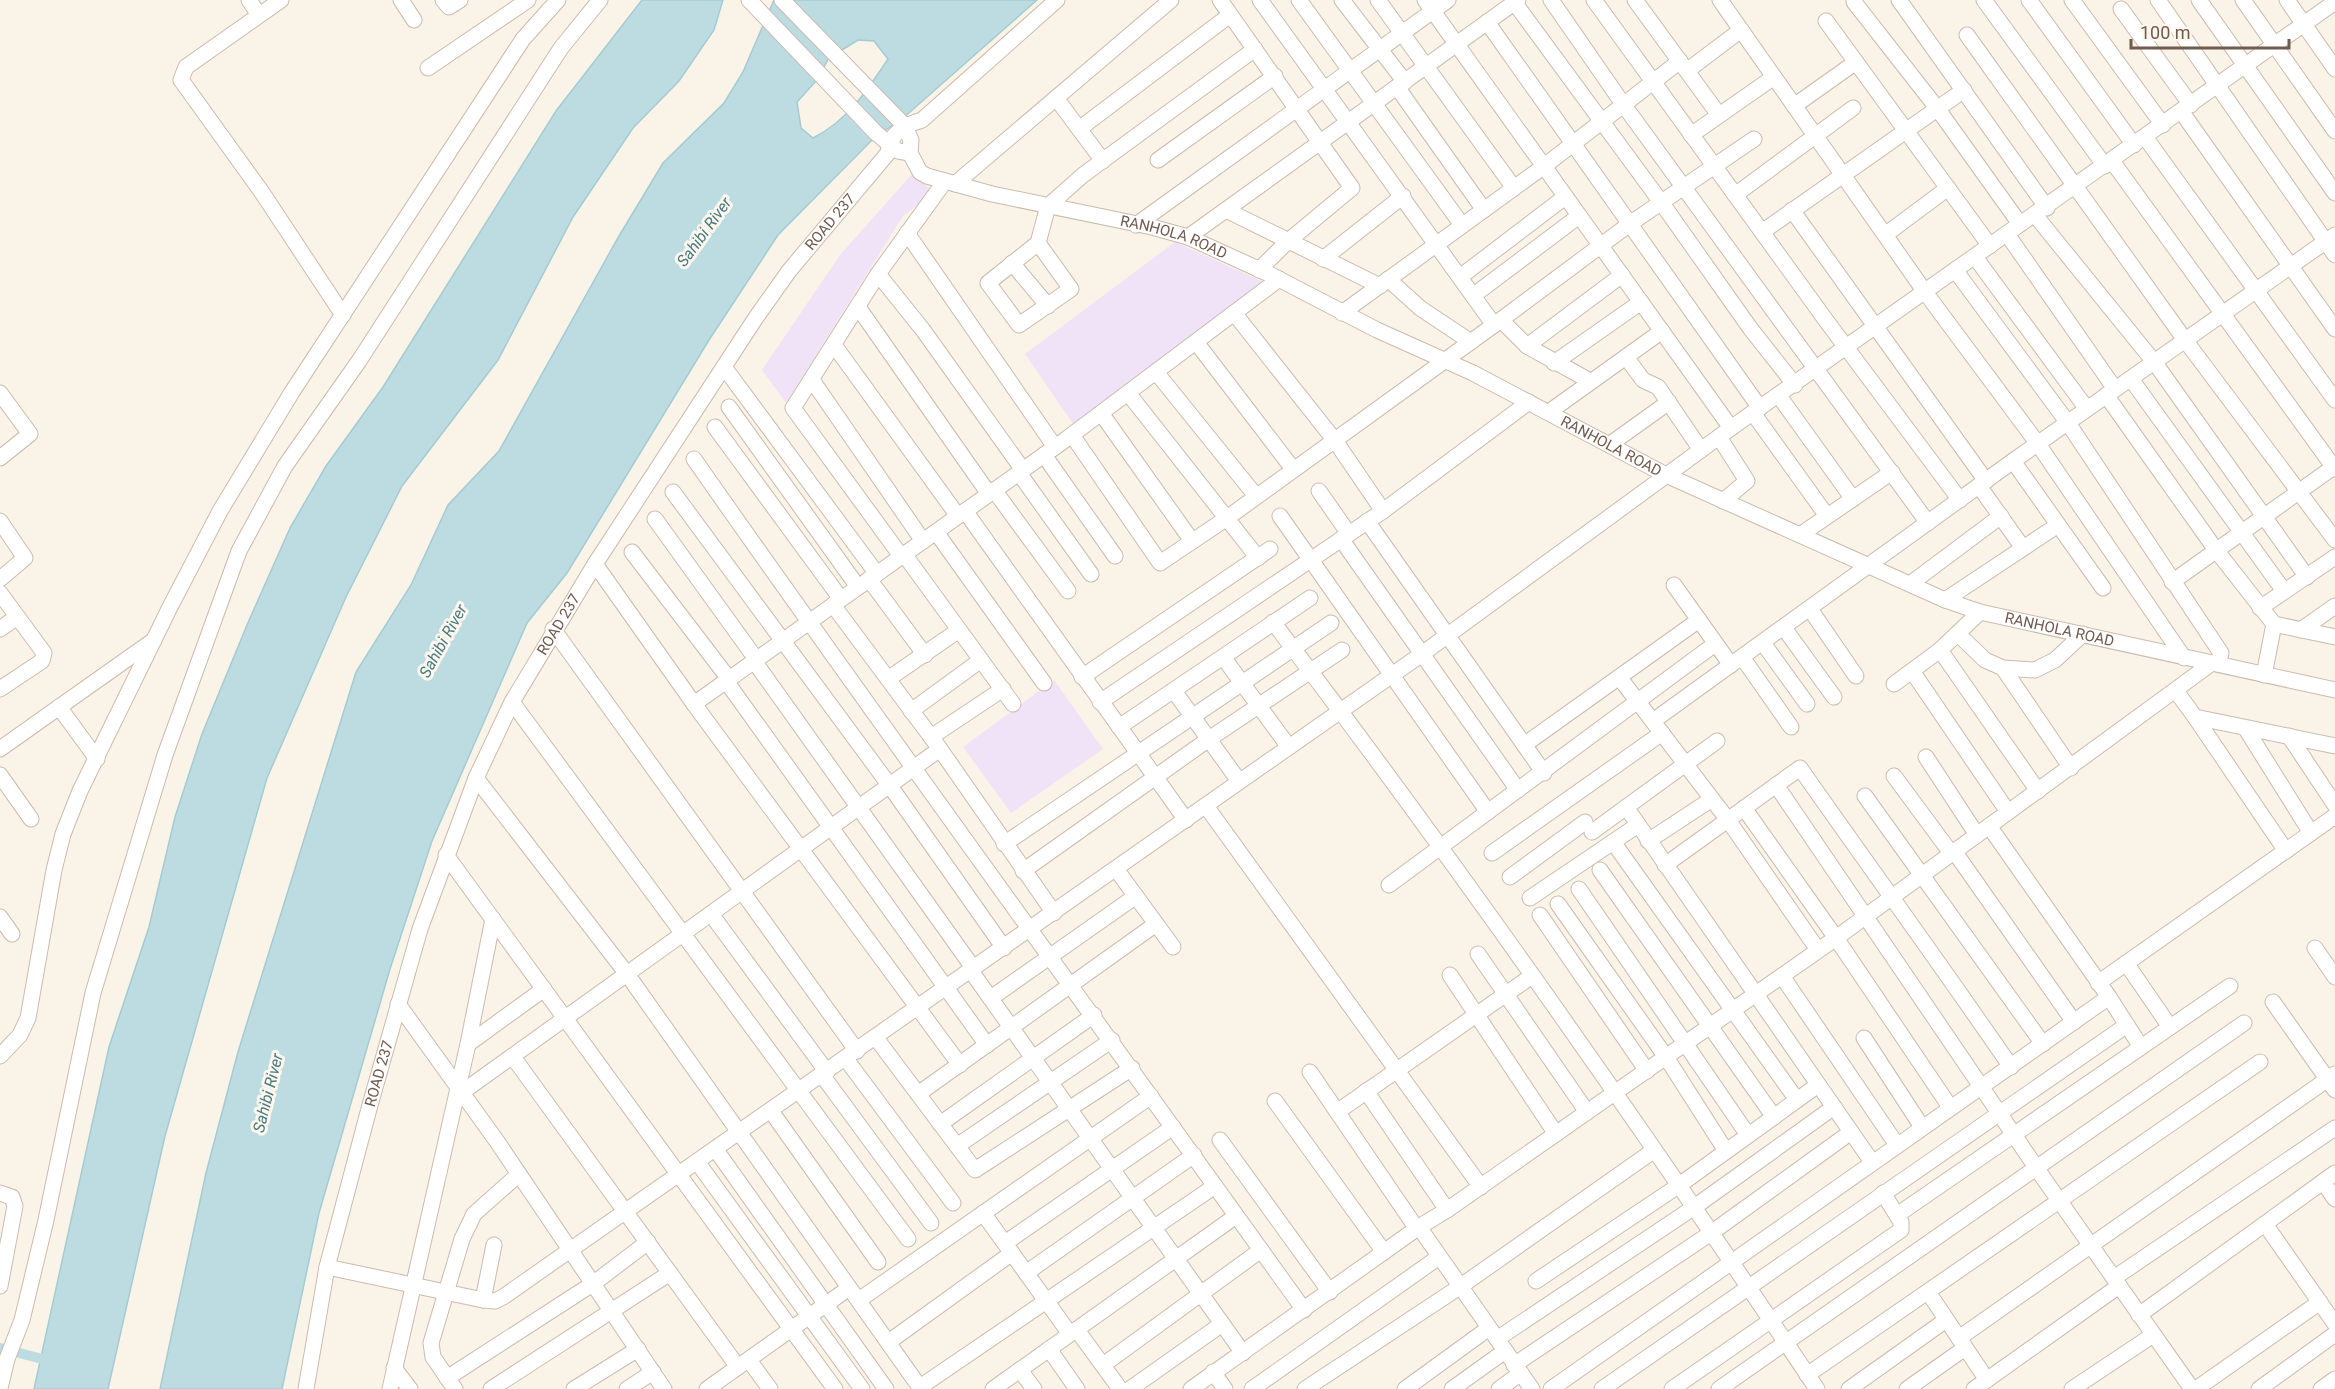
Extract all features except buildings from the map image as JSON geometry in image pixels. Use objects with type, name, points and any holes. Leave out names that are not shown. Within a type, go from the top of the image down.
[{"type":"street","points":[[249,0],[259,15]]},
{"type":"street","points":[[281,0],[186,67],[181,80],[261,191],[343,315]]},
{"type":"street","points":[[401,0],[414,20]]},
{"type":"street","points":[[443,0],[450,7],[460,0]]},
{"type":"street","points":[[428,68],[528,0]]},
{"type":"street","points":[[0,1056],[20,1035],[28,1018],[60,847],[70,815],[170,607],[220,511],[343,315],[523,39],[558,0]]},
{"type":"street","points":[[0,1388],[7,1349],[22,1320],[46,1221],[93,993],[165,754],[239,551],[285,466],[365,354],[561,48],[600,0]]},
{"type":"street","name":"RANHOLA ROAD","points":[[749,0],[876,133],[898,151],[910,153]]},
{"type":"street","points":[[782,0],[891,115],[904,125]]},
{"type":"street","name":"ROAD 237","points":[[306,1389],[327,1267],[398,1004],[446,855],[476,778],[512,702],[553,629],[724,367],[789,271],[888,153],[889,142],[904,125],[922,120],[1057,0]]},
{"type":"street","points":[[1013,704],[793,408],[907,232],[950,182],[1056,98],[1171,0]]},
{"type":"street","points":[[1220,0],[1321,140],[1352,188],[1287,242],[1259,270]]},
{"type":"street","points":[[1260,0],[1474,295],[1498,323],[1527,346],[1590,381]]},
{"type":"street","points":[[1299,0],[1462,225]]},
{"type":"street","points":[[1342,0],[1378,49],[1484,210]]},
{"type":"street","points":[[1378,0],[1514,188]]},
{"type":"street","points":[[1136,225],[1401,32],[1429,5],[1448,0]]},
{"type":"street","points":[[1551,0],[1623,104],[1928,523]]},
{"type":"street","points":[[1594,0],[1847,349],[1960,500]]},
{"type":"street","points":[[1635,0],[1719,115]]},
{"type":"street","points":[[1720,0],[1925,292],[2038,444],[2184,658]]},
{"type":"street","points":[[1899,0],[1964,90],[2041,211],[2155,363],[2307,576]]},
{"type":"street","points":[[1984,0],[2223,312],[2334,467],[2172,582]]},
{"type":"street","points":[[2030,0],[2257,289],[2335,400]]},
{"type":"street","points":[[2072,0],[2163,124]]},
{"type":"street","points":[[2158,0],[2330,239],[2335,255]]},
{"type":"street","points":[[2199,0],[2335,194]]},
{"type":"street","points":[[2243,0],[2335,131]]},
{"type":"street","points":[[2287,0],[2335,69]]},
{"type":"street","points":[[1188,237],[1516,1],[1750,328],[1795,385]]},
{"type":"street","points":[[327,1267],[483,1300],[495,1301],[503,1297],[627,1213],[1448,636],[1666,475],[2077,186],[2334,1]]},
{"type":"street","points":[[1854,2],[1937,108],[2020,224]]},
{"type":"street","points":[[1429,5],[1662,331],[1725,433],[1747,481],[1723,501]]},
{"type":"street","points":[[2121,9],[2335,329]]},
{"type":"street","points":[[1079,129],[1230,15]]},
{"type":"street","points":[[1826,21],[1990,246]]},
{"type":"street","points":[[1487,22],[1631,223],[1827,516]]},
{"type":"street","points":[[1342,313],[1543,167],[1653,82],[1684,66],[1741,30]]},
{"type":"street","points":[[1967,34],[2185,340],[2335,540]]},
{"type":"street","points":[[1038,243],[1071,285],[1070,291],[1023,325],[1017,323],[988,283],[1038,243],[1048,206],[1103,161],[1255,49]]},
{"type":"street","points":[[1794,106],[1856,62]]},
{"type":"street","points":[[1158,160],[1275,76]]},
{"type":"street","points":[[1691,135],[1774,77]]},
{"type":"street","points":[[1762,232],[1964,90]]},
{"type":"street","points":[[1056,98],[1103,161]]},
{"type":"street","points":[[1735,195],[1853,108]]},
{"type":"street","name":"RANHOLA ROAD","points":[[904,125],[911,140],[910,153],[920,172],[950,182],[1048,206],[1188,237],[1279,279],[1342,313],[1529,402],[1666,475],[1945,600],[1980,612],[2335,690]]},
{"type":"street","points":[[1072,435],[1160,563],[1227,518],[1498,323],[1600,245],[1754,139]]},
{"type":"street","points":[[1885,235],[1948,188]]},
{"type":"street","points":[[1323,259],[1403,196]]},
{"type":"street","points":[[1461,277],[1565,197]]},
{"type":"street","points":[[1226,210],[1323,259],[1384,283],[1471,342]]},
{"type":"street","points":[[1792,210],[1983,484],[2001,516],[2024,548]]},
{"type":"street","points":[[1474,295],[1579,216]]},
{"type":"street","points":[[907,232],[1115,556]]},
{"type":"street","points":[[2007,234],[2216,550],[2260,608],[2274,624],[2335,637]]},
{"type":"street","points":[[1492,853],[1569,801],[1736,661],[2013,461],[2330,239]]},
{"type":"street","points":[[1975,257],[2087,410]]},
{"type":"street","points":[[1012,263],[1048,306]]},
{"type":"street","points":[[1191,1389],[1418,1228],[1481,1187],[1836,938],[2215,664],[2220,651],[2068,423],[1955,270]]},
{"type":"street","points":[[879,274],[923,330],[1091,574]]},
{"type":"street","points":[[1527,346],[1622,275]]},
{"type":"street","points":[[694,704],[1072,435],[1279,279]]},
{"type":"street","points":[[1554,363],[1641,302]]},
{"type":"street","points":[[858,307],[992,492],[1068,591]]},
{"type":"street","points":[[1234,313],[1334,440],[1383,511]]},
{"type":"street","points":[[1549,412],[1662,331]]},
{"type":"street","points":[[1196,342],[1293,469]]},
{"type":"street","points":[[834,345],[962,514],[1186,820]]},
{"type":"street","points":[[1626,357],[1638,375],[1658,387],[1701,450]]},
{"type":"street","points":[[724,367],[868,580]]},
{"type":"street","points":[[1156,372],[1256,496]]},
{"type":"street","points":[[2131,378],[2284,591]]},
{"type":"street","points":[[812,380],[1044,683]]},
{"type":"street","points":[[0,393],[30,434],[0,458]]},
{"type":"street","points":[[1082,677],[1264,554],[1227,518],[1128,393]]},
{"type":"street","points":[[1779,396],[1853,499]]},
{"type":"street","points":[[1100,702],[1383,511],[1529,402]]},
{"type":"street","points":[[1609,445],[1669,402]]},
{"type":"street","points":[[729,407],[925,655]]},
{"type":"street","points":[[1101,413],[1192,541]]},
{"type":"street","points":[[715,427],[888,679],[1054,913]]},
{"type":"street","points":[[694,459],[808,622],[1094,1015],[1304,1310]]},
{"type":"street","points":[[2013,461],[2103,588]]},
{"type":"street","points":[[1800,535],[1893,472]]},
{"type":"street","points":[[1319,491],[1345,536],[1422,654],[1518,790]]},
{"type":"street","points":[[673,492],[890,786],[1004,948]]},
{"type":"street","points":[[1280,516],[1488,812]]},
{"type":"street","points":[[1910,584],[2001,516]]},
{"type":"street","points":[[655,519],[1243,1353]]},
{"type":"street","points":[[0,521],[25,558],[0,579]]},
{"type":"street","points":[[1367,521],[1544,773]]},
{"type":"street","points":[[1945,600],[2058,525]]},
{"type":"street","points":[[633,552],[987,1045]]},
{"type":"street","points":[[2260,608],[2335,557]]},
{"type":"street","points":[[595,564],[694,704],[960,1065]]},
{"type":"street","points":[[1674,585],[1715,644],[1736,661],[1791,727]]},
{"type":"street","points":[[0,592],[44,653],[42,661],[0,689]]},
{"type":"street","points":[[1119,727],[1310,598]]},
{"type":"street","points":[[2301,630],[2335,606]]},
{"type":"street","points":[[1810,609],[1856,676]]},
{"type":"street","points":[[1894,684],[1940,650],[1980,612]]},
{"type":"street","points":[[0,629],[17,617]]},
{"type":"street","points":[[1524,745],[1699,620]]},
{"type":"street","points":[[1273,622],[1442,846],[1732,1262],[1817,1389]]},
{"type":"street","points":[[1004,844],[1331,623]]},
{"type":"street","points":[[2264,675],[2274,624]]},
{"type":"street","points":[[1784,628],[1834,697]]},
{"type":"street","points":[[553,629],[742,891],[952,1203]]},
{"type":"street","points":[[888,679],[959,630]]},
{"type":"street","points":[[1958,634],[1985,660],[2002,668],[2035,670],[2046,666],[2083,634]]},
{"type":"street","points":[[0,749],[157,638]]},
{"type":"street","points":[[1763,643],[1807,704]]},
{"type":"street","points":[[1389,885],[1544,773],[1715,644]]},
{"type":"street","points":[[1023,871],[1258,705],[1342,650]]},
{"type":"street","points":[[1940,650],[2038,791]]},
{"type":"street","points":[[1223,657],[1289,747]]},
{"type":"street","points":[[911,711],[981,660]]},
{"type":"street","points":[[2002,668],[2071,768]]},
{"type":"street","points":[[1912,671],[2008,812]]},
{"type":"street","points":[[1619,677],[1728,820],[1818,950]]},
{"type":"street","points":[[460,1090],[513,1057],[915,768],[935,743],[1003,689]]},
{"type":"street","points":[[1174,690],[1239,781]]},
{"type":"street","points":[[2176,691],[2286,851]]},
{"type":"street","points":[[512,702],[909,1239]]},
{"type":"street","points":[[59,707],[97,759]]},
{"type":"street","points":[[2195,717],[2335,746]]},
{"type":"street","points":[[2246,729],[2311,833]]},
{"type":"street","points":[[2289,736],[2335,805]]},
{"type":"street","points":[[1510,877],[1588,827],[1626,807],[1717,741]]},
{"type":"street","points":[[1926,757],[2109,997],[2141,1047]]},
{"type":"street","points":[[1665,865],[1800,768],[1890,897],[1936,956],[2011,1067]]},
{"type":"street","points":[[0,775],[31,819]]},
{"type":"street","points":[[1894,776],[1952,852],[2074,1022]]},
{"type":"street","points":[[476,778],[627,974],[849,1288],[890,1341],[921,1388],[1215,1186]]},
{"type":"street","points":[[1776,785],[2037,1168],[2153,1335],[2194,1389],[2320,1302]]},
{"type":"street","points":[[1866,796],[2043,1044]]},
{"type":"street","points":[[1648,842],[1712,799]]},
{"type":"street","points":[[1569,801],[1588,827],[1608,845],[1735,1009],[1797,1100]]},
{"type":"street","points":[[1206,806],[1481,1187]]},
{"type":"street","points":[[1626,807],[1648,842],[1872,1162]]},
{"type":"street","points":[[1744,808],[1836,938],[1950,1107]]},
{"type":"street","points":[[2098,983],[2335,816]]},
{"type":"street","points":[[1530,898],[1638,825]]},
{"type":"street","points":[[446,855],[835,1389]]},
{"type":"street","points":[[1116,869],[1173,947]]},
{"type":"street","points":[[1600,870],[1774,1117]]},
{"type":"street","points":[[1579,889],[1748,1135]]},
{"type":"street","points":[[991,998],[1136,896]]},
{"type":"street","points":[[1558,904],[1666,1057],[1726,1151]]},
{"type":"street","points":[[711,914],[931,1223]]},
{"type":"street","points":[[1540,915],[1647,1071]]},
{"type":"street","points":[[0,917],[12,934]]},
{"type":"street","points":[[390,1389],[460,1090],[493,919]]},
{"type":"street","points":[[918,1094],[1156,924]]},
{"type":"street","points":[[2315,948],[2335,977]]},
{"type":"street","points":[[1478,954],[1587,1112]]},
{"type":"street","points":[[2126,963],[2170,1027]]},
{"type":"street","points":[[1450,975],[1556,1134]]},
{"type":"street","points":[[1337,1112],[1532,976]]},
{"type":"street","points":[[1782,976],[1897,1145]]},
{"type":"street","points":[[1897,1215],[2230,986]]},
{"type":"street","points":[[468,1044],[544,989]]},
{"type":"street","points":[[1551,1389],[2109,997]]},
{"type":"street","points":[[1907,1389],[1962,1343],[2091,1245],[2332,1081],[2273,1002]]},
{"type":"street","points":[[398,1004],[519,1174],[664,1389]]},
{"type":"street","points":[[940,1124],[1094,1015]]},
{"type":"street","points":[[1719,1389],[2244,1023]]},
{"type":"street","points":[[1602,1389],[2127,1025]]},
{"type":"street","points":[[876,1038],[975,1170],[1132,1068]]},
{"type":"street","points":[[1863,1038],[1922,1127]]},
{"type":"street","points":[[957,1146],[1112,1041]]},
{"type":"street","points":[[513,1057],[670,1273],[744,1363],[770,1389]]},
{"type":"street","points":[[1807,1375],[2260,1062]]},
{"type":"street","points":[[1310,1072],[1532,1389]]},
{"type":"street","points":[[1536,1281],[1678,1186],[1818,1085]]},
{"type":"street","points":[[1366,1091],[1447,1210]]},
{"type":"street","points":[[859,1300],[1151,1096]]},
{"type":"street","points":[[1275,1101],[1384,1252]]},
{"type":"street","points":[[1405,1389],[1497,1340],[1693,1208],[1834,1107]]},
{"type":"street","points":[[771,1111],[878,1262]]},
{"type":"street","points":[[890,1341],[1112,1168],[1173,1127]]},
{"type":"street","points":[[1928,1292],[1962,1343],[1980,1384],[2116,1282],[2335,1128]]},
{"type":"street","points":[[1499,1389],[1517,1369],[1851,1132]]},
{"type":"street","points":[[1220,1140],[1330,1292]]},
{"type":"street","points":[[716,1150],[886,1389]]},
{"type":"street","points":[[1305,1389],[1461,1286],[1653,1151]]},
{"type":"street","points":[[1026,1273],[1194,1155]]},
{"type":"street","points":[[698,1163],[862,1389]]},
{"type":"street","points":[[519,1174],[474,1214],[462,1239],[430,1351],[451,1384],[648,1242]]},
{"type":"street","points":[[2139,1315],[2329,1177],[2335,1199]]},
{"type":"street","points":[[0,1193],[12,1197],[15,1206],[0,1286]]},
{"type":"street","points":[[1672,1389],[1897,1234],[1902,1227],[1883,1193]]},
{"type":"street","points":[[983,1213],[1046,1301],[1120,1389]]},
{"type":"street","points":[[993,1389],[1236,1215]]},
{"type":"street","points":[[2265,1224],[2335,1324]]},
{"type":"street","points":[[483,1300],[494,1245]]},
{"type":"street","points":[[1102,1365],[1261,1250]]},
{"type":"street","points":[[1252,1389],[1439,1257]]},
{"type":"street","points":[[491,1389],[670,1273]]},
{"type":"street","points":[[706,1389],[727,1383],[744,1363],[849,1288]]},
{"type":"street","points":[[1849,1389],[1946,1320]]},
{"type":"street","points":[[1130,1389],[1222,1324]]},
{"type":"street","points":[[2259,1389],[2335,1334]]},
{"type":"street","points":[[2073,1389],[2153,1335]]},
{"type":"street","points":[[1452,1389],[1497,1340]]},
{"type":"street","points":[[574,1389],[638,1349]]},
{"type":"street","points":[[1049,1349],[1077,1389]]},
{"type":"street","points":[[394,1368],[410,1389]]},
{"type":"street","points":[[1020,1370],[1034,1389]]},
{"type":"street","points":[[627,1389],[653,1372]]},
{"type":"street","points":[[1213,1372],[1225,1389]]},
{"type":"street","points":[[2321,1389],[2335,1379]]},
{"type":"shaded area","points":[[912,174],[934,192],[903,216],[786,403],[762,370],[840,255]]},
{"type":"shaded area","points":[[1175,242],[1270,285],[1076,428],[1025,354]]},
{"type":"shaded area","points":[[1054,680],[1103,749],[1011,813],[963,747]]},
{"type":"water","points":[[642,0],[723,0],[714,30],[679,81],[633,128],[573,217],[498,360],[402,486],[346,597],[267,778],[165,1136],[108,1389],[34,1389],[109,1047],[149,927],[175,817],[202,734],[247,625],[290,528],[326,466],[383,387],[556,111]]},
{"type":"water","name":"Sahibi River","points":[[774,0],[1037,0],[902,119],[874,138],[778,235],[709,340],[567,573],[527,623],[432,841],[390,969],[319,1213],[282,1389],[160,1389],[206,1173],[238,1052],[356,672],[411,585],[448,505],[499,451],[619,236],[663,163],[724,103],[743,72]],"holes":[[[858,40],[874,41],[888,59],[864,94],[846,114],[813,138],[801,128],[797,102],[816,81],[829,58]]]},
{"type":"waterway","points":[[0,1348],[54,1362]]}]
